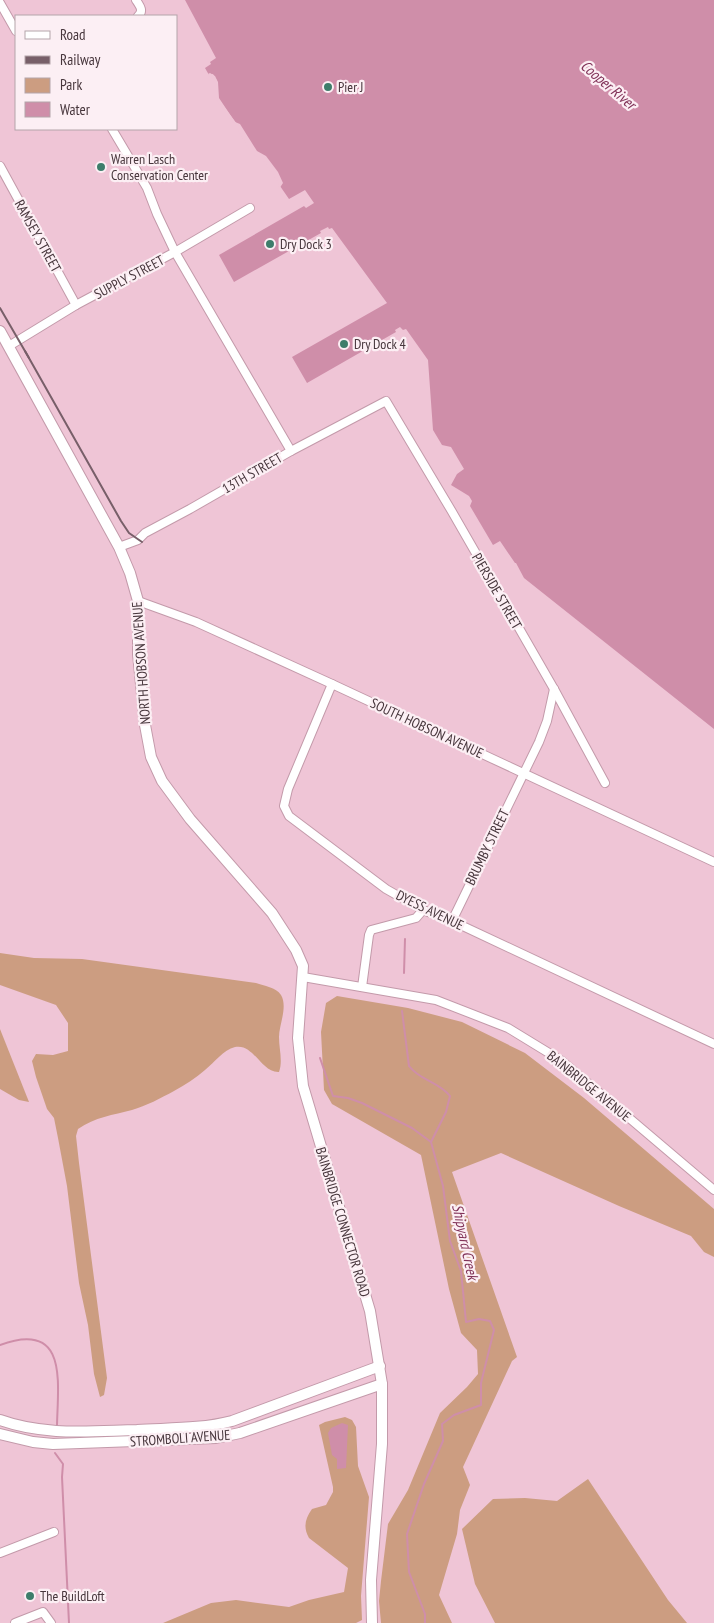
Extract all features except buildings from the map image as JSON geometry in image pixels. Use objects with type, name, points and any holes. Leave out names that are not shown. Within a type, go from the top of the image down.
[{"type":"street","points":[[136,0],[141,8],[139,15]]},
{"type":"street","points":[[0,4],[15,29]]},
{"type":"street","points":[[113,130],[146,188],[175,252],[291,451]]},
{"type":"street","name":"RAMSEY STREET","points":[[0,166],[76,306]]},
{"type":"street","name":"SUPPLY STREET","points":[[9,346],[250,208]]},
{"type":"street","name":"NORTH HOBSON AVENUE","points":[[0,331],[119,547],[130,573],[138,601],[138,654],[145,725],[151,756],[162,781],[190,819],[272,913],[300,957],[304,977]]},
{"type":"street","name":"13TH STREET","points":[[119,547],[138,540],[145,533],[190,510],[291,451],[386,400]]},
{"type":"street","name":"PIERSIDE STREET","points":[[386,400],[554,689],[605,783]]},
{"type":"street","name":"SOUTH HOBSON AVENUE","points":[[138,601],[196,622],[714,862]]},
{"type":"street","name":"DYESS AVENUE","points":[[332,684],[288,789],[284,806],[289,816],[386,889],[423,910],[452,921],[714,1044]]},
{"type":"street","name":"BRUMBY STREET","points":[[452,921],[539,742],[547,722],[554,689]]},
{"type":"street","points":[[362,987],[368,935],[371,930],[416,918],[423,910]]},
{"type":"street","name":"BAINBRIDGE AVENUE","points":[[304,977],[436,1000],[508,1028],[562,1061],[714,1190]]},
{"type":"street","name":"BAINBRIDGE CONNECTOR ROAD","points":[[304,977],[298,1038],[303,1086],[368,1304],[382,1384],[383,1420],[371,1580],[372,1623]]},
{"type":"street","name":"STROMBOLI AVENUE","points":[[0,1420],[28,1428],[59,1432],[193,1428],[232,1421],[380,1366]]},
{"type":"street","name":"STROMBOLI AVENUE","points":[[0,1434],[33,1442],[63,1444],[216,1438],[240,1433],[382,1384]]},
{"type":"street","points":[[0,1552],[54,1532]]},
{"type":"street","points":[[15,1623],[43,1612],[50,1623]]},
{"type":"green space","points":[[0,953],[34,958],[82,959],[256,983],[276,990],[283,1000],[284,1005],[279,1032],[281,1059],[279,1072],[267,1068],[247,1049],[235,1047],[223,1053],[194,1079],[164,1096],[137,1108],[98,1119],[78,1129],[76,1136],[79,1163],[107,1378],[104,1395],[100,1397],[94,1374],[88,1325],[79,1283],[67,1186],[54,1118],[47,1109],[32,1061],[36,1054],[53,1055],[68,1051],[68,1023],[56,1005],[0,985]]},
{"type":"green space","points":[[337,996],[408,1008],[462,1022],[525,1053],[584,1098],[714,1209],[714,1257],[704,1252],[691,1236],[501,1153],[452,1172],[517,1357],[512,1361],[463,1467],[470,1485],[460,1510],[457,1534],[439,1595],[452,1623],[381,1623],[379,1601],[388,1524],[408,1490],[440,1413],[478,1374],[477,1350],[461,1333],[449,1289],[421,1155],[332,1104],[324,1090],[321,1032],[326,1003]]},
{"type":"green space","points":[[0,1029],[29,1102],[19,1100],[0,1089]]},
{"type":"green space","points":[[345,1417],[352,1420],[356,1427],[358,1466],[369,1497],[361,1596],[362,1620],[356,1623],[163,1623],[211,1603],[236,1600],[289,1607],[344,1592],[348,1568],[309,1538],[305,1527],[306,1520],[312,1509],[326,1505],[333,1492],[319,1425]]},
{"type":"green space","points":[[588,1479],[668,1600],[687,1623],[495,1623],[475,1584],[462,1529],[493,1499],[525,1498],[557,1501]]},
{"type":"water","name":"Cooper River","points":[[185,0],[714,0],[714,729],[524,578],[500,541],[493,545],[470,506],[472,501],[469,496],[451,485],[457,474],[464,469],[451,447],[442,445],[433,430],[428,360],[406,329],[403,330],[400,327],[395,330],[396,332],[307,383],[292,357],[387,303],[332,228],[329,229],[328,227],[320,231],[321,233],[234,282],[219,255],[304,206],[306,208],[314,203],[305,190],[289,199],[280,186],[280,181],[265,159],[254,152],[237,124],[217,97],[217,81],[213,74],[209,75],[205,68],[216,58]]},
{"type":"water","points":[[342,1423],[348,1425],[346,1468],[337,1469],[337,1459],[332,1455],[328,1433],[331,1428]]},
{"type":"pier","points":[[210,73],[215,76],[218,82],[219,98],[235,122],[240,124],[257,151],[266,156],[278,172],[283,183],[279,189],[278,182],[263,160],[252,154],[235,125],[215,98],[215,81],[209,76],[208,74]]},
{"type":"waterway","name":"Shipyard Creek","points":[[404,973],[405,939]]},
{"type":"waterway","name":"Shipyard Creek","points":[[402,1011],[409,1066],[418,1075],[440,1087],[450,1096],[446,1112],[431,1142],[443,1186],[450,1241],[461,1271],[466,1322],[479,1319],[490,1321],[494,1330],[481,1383],[481,1405],[454,1415],[442,1424],[443,1441],[424,1484],[407,1534],[409,1572],[425,1614],[425,1623]]},
{"type":"waterway","points":[[320,1058],[333,1096],[348,1098],[362,1103],[412,1128],[431,1142]]},
{"type":"waterway","points":[[0,1345],[22,1339],[38,1341],[48,1348],[54,1359],[57,1374],[57,1425]]},
{"type":"waterway","points":[[55,1453],[63,1464],[69,1623]]},
{"type":"railway","points":[[0,308],[29,358]]},
{"type":"railway","points":[[25,351],[121,521],[129,533],[142,542]]},
{"type":"place","name":"Pier J","points":[[328,87]]},
{"type":"place","name":"Warren Lasch Conservation Center","points":[[101,167]]},
{"type":"place","name":"Dry Dock 3","points":[[270,244]]},
{"type":"place","name":"Dry Dock 4","points":[[344,344]]},
{"type":"place","name":"The BuildLoft","points":[[30,1596]]}]
